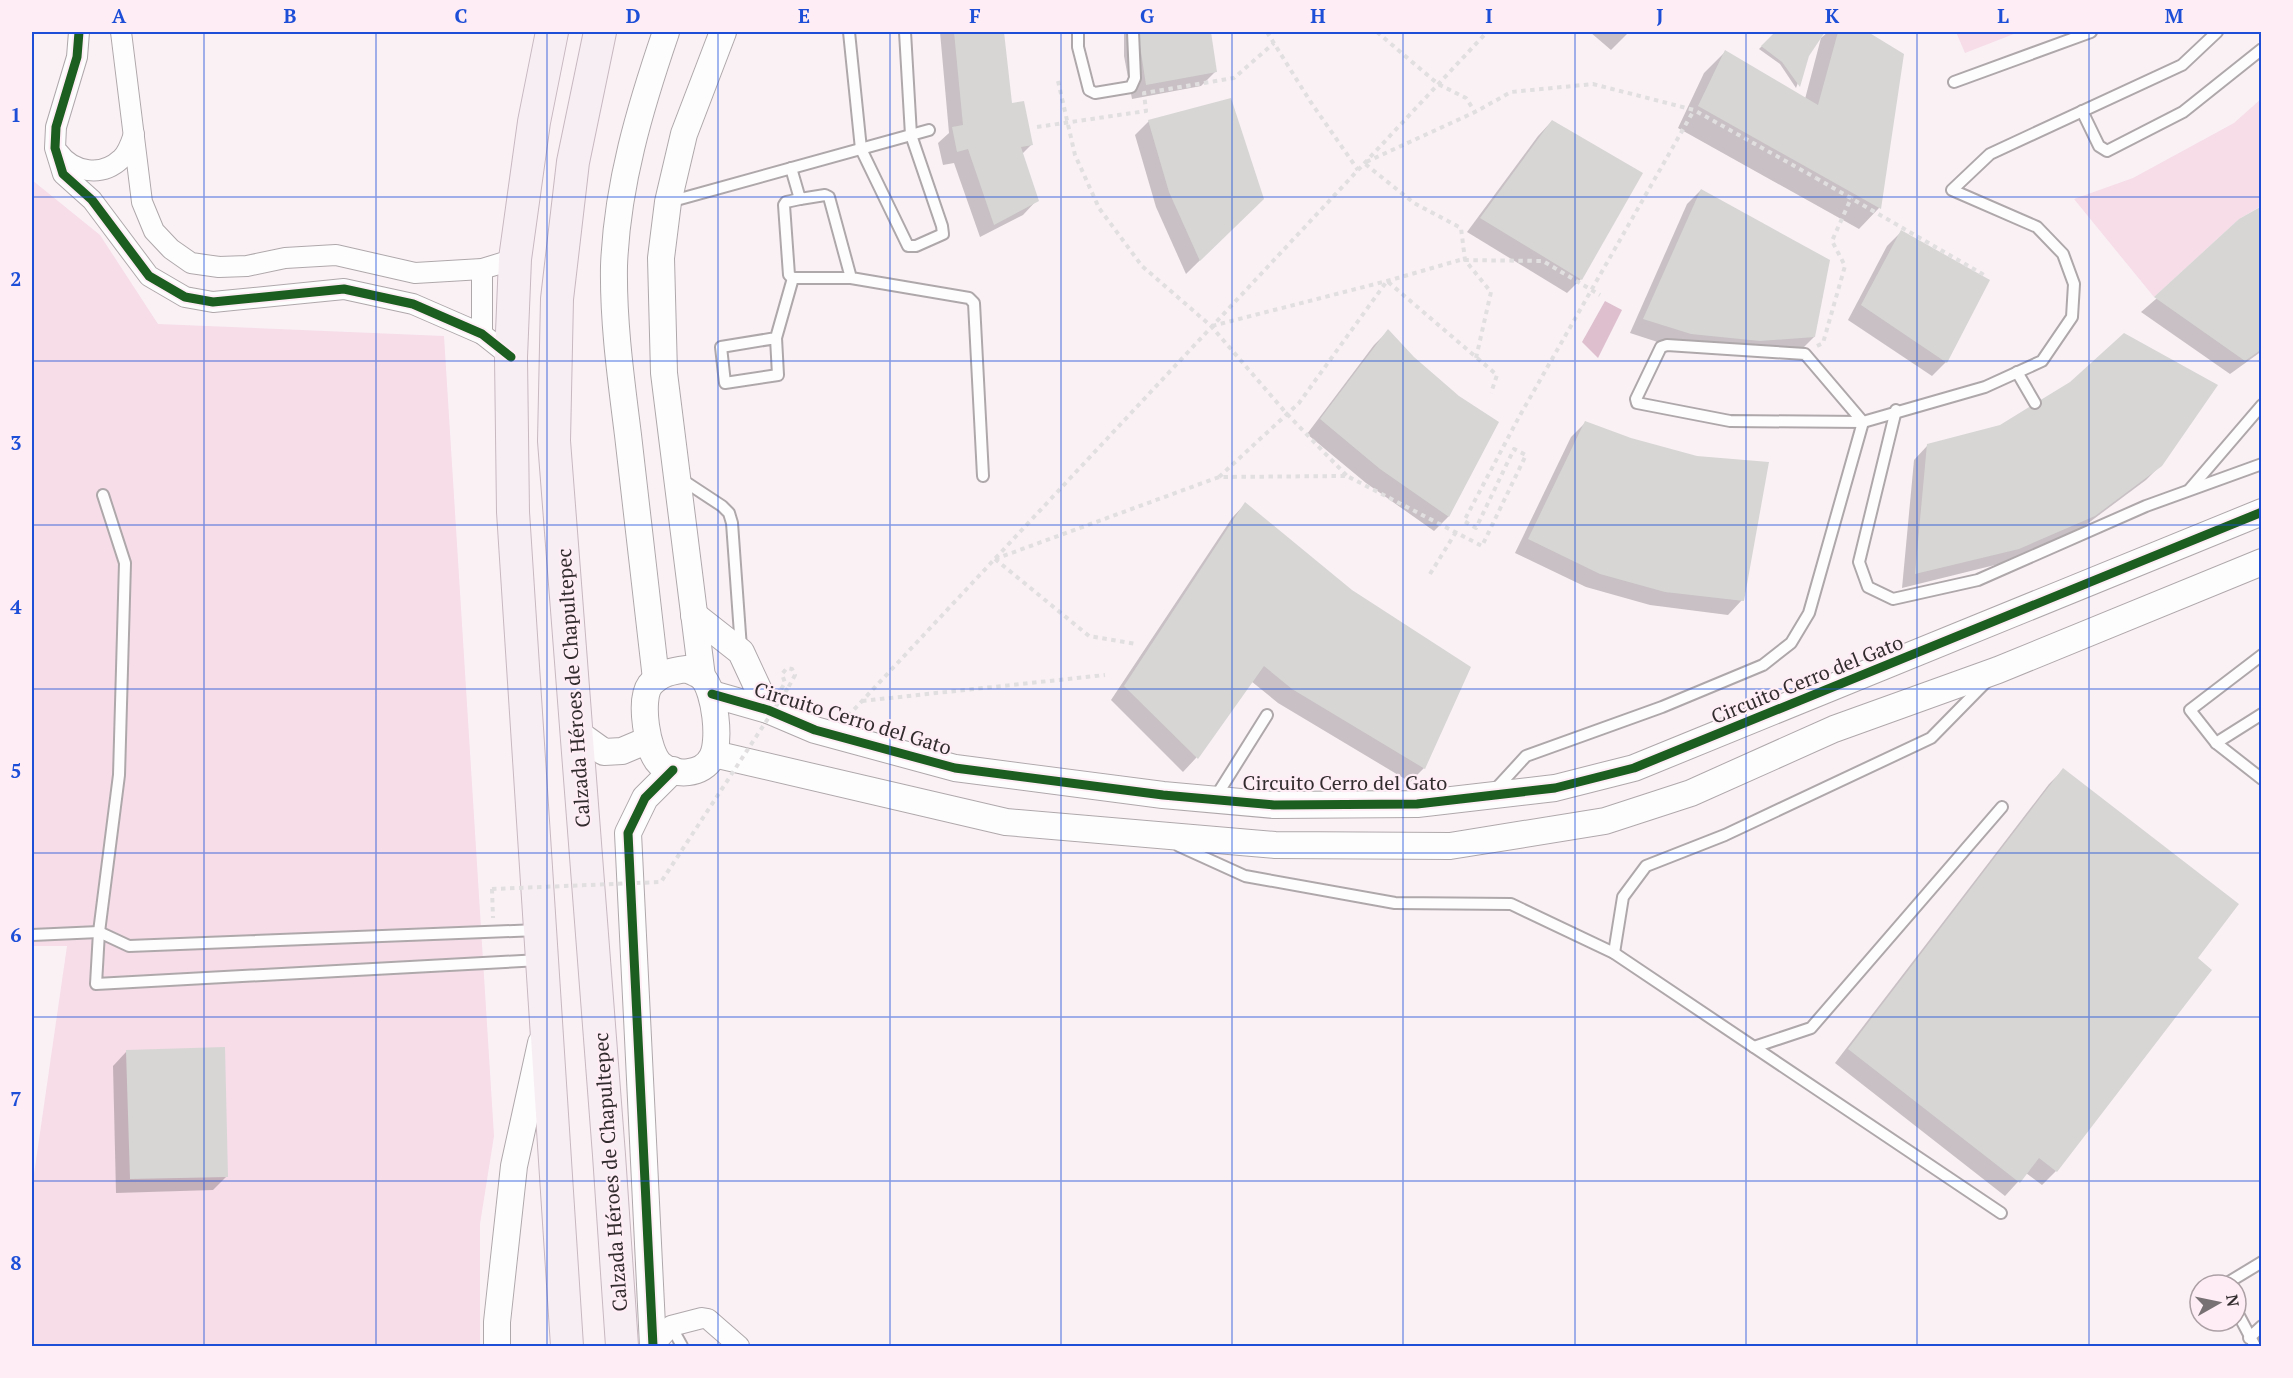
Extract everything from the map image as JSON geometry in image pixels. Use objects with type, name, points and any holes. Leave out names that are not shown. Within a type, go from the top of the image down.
[{"type":"main road","points":[[552,32],[534,122],[515,259],[510,357],[513,512],[567,1347]]},
{"type":"main road","name":"Calzada Héroes de Chapultepec","points":[[600,32],[573,162],[557,299],[554,441],[622,1347]]},
{"type":"street","points":[[79,32],[77,57],[56,127],[55,148],[63,174],[92,200],[149,276],[185,297],[213,302],[344,289],[413,304],[482,334],[510,357]]},
{"type":"street","points":[[121,32],[142,202],[154,231],[171,249],[191,263],[219,267],[247,266],[285,258],[336,255],[415,273],[482,268],[515,259]]},
{"type":"street","points":[[656,679],[618,350],[614,267],[618,220],[628,156],[666,32]]},
{"type":"street","points":[[707,686],[687,669],[666,672],[649,686],[645,699],[648,740],[659,763],[673,770],[690,772],[700,770],[709,763],[714,754],[716,730],[694,615],[664,373],[661,258],[668,202],[684,134],[723,32]]},
{"type":"street","points":[[55,148],[62,159],[73,167],[86,171],[99,171],[112,166],[122,158],[130,147],[134,134]]},
{"type":"street","points":[[482,268],[482,334]]},
{"type":"street","points":[[413,304],[415,273]]},
{"type":"street","name":"Circuito Cerro del Gato","points":[[707,686],[831,734],[955,768],[1163,795],[1274,805],[1417,804],[1489,796],[1555,788],[1634,768],[2262,512]]},
{"type":"street","points":[[714,754],[1006,822],[1275,844],[1450,846],[1605,821],[1691,793],[1834,729],[1998,669],[2262,562]]},
{"type":"street","points":[[694,615],[741,652],[768,710]]},
{"type":"street","points":[[576,732],[604,752],[622,751],[648,740]]},
{"type":"street","points":[[653,1346],[628,833],[645,798],[673,770]]},
{"type":"street","points":[[497,1347],[497,1322],[514,1166],[546,1019]]},
{"type":"street","points":[[653,1346],[671,1326],[702,1318],[708,1319],[739,1347]]},
{"type":"lane","points":[[849,32],[861,149],[908,246],[916,246],[943,234],[911,135],[905,32]]},
{"type":"lane","points":[[1078,32],[1078,47],[1089,90],[1095,93],[1131,87],[1135,78],[1133,32]]},
{"type":"lane","points":[[1954,82],[2091,32]]},
{"type":"lane","points":[[1863,422],[1805,354],[1667,345],[1661,347],[1636,399],[1637,403],[1730,421],[1863,422],[1896,410],[1985,387],[2042,361],[2072,317],[2074,284],[2063,254],[2037,227],[1952,190],[1990,154],[2182,65],[2217,32]]},
{"type":"lane","points":[[2082,111],[2099,146],[2107,151],[2183,112],[2262,49]]},
{"type":"lane","points":[[668,202],[929,130]]},
{"type":"lane","points":[[791,168],[800,199]]},
{"type":"lane","points":[[851,279],[829,197],[825,195],[786,202],[784,205],[789,275],[793,278],[851,279],[969,298],[974,303],[983,476]]},
{"type":"lane","points":[[776,338],[721,346],[726,382],[778,375],[776,338],[793,278]]},
{"type":"lane","points":[[2017,372],[2035,403]]},
{"type":"lane","points":[[2188,490],[2262,405]]},
{"type":"lane","points":[[1896,410],[1859,562],[1868,587],[1893,599],[1978,580],[2146,506],[2262,464]]},
{"type":"lane","points":[[1489,796],[1526,756],[1662,707],[1763,665],[1791,643],[1809,613],[1863,422]]},
{"type":"lane","points":[[676,476],[729,513],[732,523],[741,652]]},
{"type":"lane","points":[[103,495],[125,563],[119,776],[99,932],[96,984],[541,945]]},
{"type":"lane","points":[[2262,655],[2190,710],[2216,743],[2262,779]]},
{"type":"lane","points":[[1614,953],[1623,897],[1646,866],[1725,835],[1930,738],[1998,669]]},
{"type":"lane","points":[[2216,743],[2262,714]]},
{"type":"lane","points":[[1214,799],[1267,715]]},
{"type":"lane","points":[[1754,1047],[1811,1028],[2002,807]]},
{"type":"lane","points":[[1157,835],[1245,876],[1395,903],[1511,904],[1614,953],[2001,1213]]},
{"type":"lane","points":[[32,934],[99,932],[129,946],[541,945]]},
{"type":"lane","points":[[2244,1273],[2262,1262]]},
{"type":"lane","points":[[671,1326],[682,1347]]},
{"type":"lane","points":[[2252,1342],[2262,1326]]},
{"type":"path","points":[[1267,32],[1310,101],[1358,170]]},
{"type":"path","points":[[1377,32],[1438,84],[1466,98],[1474,112]]},
{"type":"path","points":[[831,734],[1486,32]]},
{"type":"path","points":[[1037,127],[1146,111],[1144,93],[1234,78],[1274,44]]},
{"type":"path","points":[[1058,81],[1075,155],[1099,208],[1142,266],[1211,326],[1287,414],[1347,476],[1482,546],[1526,455],[1514,449],[1476,528],[1464,521],[1519,417],[1694,110]]},
{"type":"path","points":[[1364,163],[1474,112],[1511,92],[1593,84],[1694,110],[1986,276]]},
{"type":"path","points":[[1364,163],[1414,203],[1461,228],[1465,260],[1491,292],[1476,357]]},
{"type":"path","points":[[1805,354],[1823,343],[1845,266],[1832,241],[1852,196]]},
{"type":"path","points":[[1211,326],[1465,260],[1543,261],[1600,295]]},
{"type":"path","points":[[1387,281],[1497,375],[1491,393]]},
{"type":"path","points":[[1219,477],[1299,403],[1387,281]]},
{"type":"path","points":[[995,559],[1219,477],[1347,476]]},
{"type":"path","points":[[1430,574],[1456,532]]},
{"type":"path","points":[[995,559],[1089,636],[1136,644]]},
{"type":"path","points":[[493,925],[492,889],[661,882],[788,688],[795,675],[790,668],[785,669],[782,674],[785,683]]},
{"type":"path","points":[[861,701],[1105,675]]},
{"type":"shaded area","points":[[1956,32],[2019,32],[1965,53]]},
{"type":"shaded area","points":[[2261,99],[2261,206],[2239,219],[2154,297],[2074,199],[2133,178],[2234,123]]},
{"type":"shaded area","points":[[32,180],[100,235],[158,324],[444,336],[494,1136],[480,1224],[480,1346],[32,1346],[32,1188],[67,946],[32,946]]},
{"type":"shaded area","points":[[1605,301],[1622,310],[1598,358],[1582,342]]},
{"type":"building","points":[[954,32],[1004,32],[1012,103],[1024,101],[1033,145],[1021,147],[1039,201],[994,225],[968,149],[957,152],[952,127],[963,125]]},
{"type":"building","points":[[1138,32],[1211,32],[1217,72],[1146,85]]},
{"type":"building","points":[[1775,32],[1825,32],[1809,56],[1800,87],[1782,62],[1761,46]]},
{"type":"building","points":[[1838,32],[1868,32],[1904,54],[1881,209],[1698,106],[1725,50],[1818,105]]},
{"type":"building","points":[[1231,98],[1264,199],[1200,261],[1169,192],[1148,120]]},
{"type":"building","points":[[1552,120],[1643,173],[1582,280],[1480,218]]},
{"type":"building","points":[[1701,189],[1830,260],[1815,337],[1760,341],[1691,334],[1643,319]]},
{"type":"building","points":[[2262,206],[2262,349],[2245,361],[2154,297],[2239,219]]},
{"type":"building","points":[[1901,230],[1990,280],[1947,363],[1861,305]]},
{"type":"building","points":[[1388,329],[1414,357],[1459,396],[1499,422],[1449,517],[1380,469],[1320,419]]},
{"type":"building","points":[[2124,333],[2218,385],[2162,466],[2095,516],[2019,549],[1915,574],[1927,444],[2000,425],[2070,382]]},
{"type":"building","points":[[1585,421],[1631,438],[1697,456],[1769,462],[1744,601],[1665,592],[1600,574],[1528,539]]},
{"type":"building","points":[[1245,502],[1352,590],[1471,667],[1425,769],[1292,689],[1264,666],[1198,759],[1124,686]]},
{"type":"building","points":[[2063,768],[2239,904],[2198,958],[2212,970],[2057,1172],[2039,1158],[2020,1183],[1848,1049]]},
{"type":"building","points":[[225,1047],[228,1177],[130,1179],[126,1050]]},
{"type":"cycle path","points":[[79,32],[77,57],[56,127],[55,148],[63,174],[92,200],[149,276],[185,297],[213,302],[344,289],[413,304],[482,334],[511,357]]},
{"type":"cycle path","points":[[712,694],[768,710],[815,730],[955,768],[1163,795],[1274,805],[1417,804],[1555,788],[1634,768],[2262,512]]},
{"type":"cycle path","points":[[653,1346],[628,833],[645,798],[673,770]]}]
